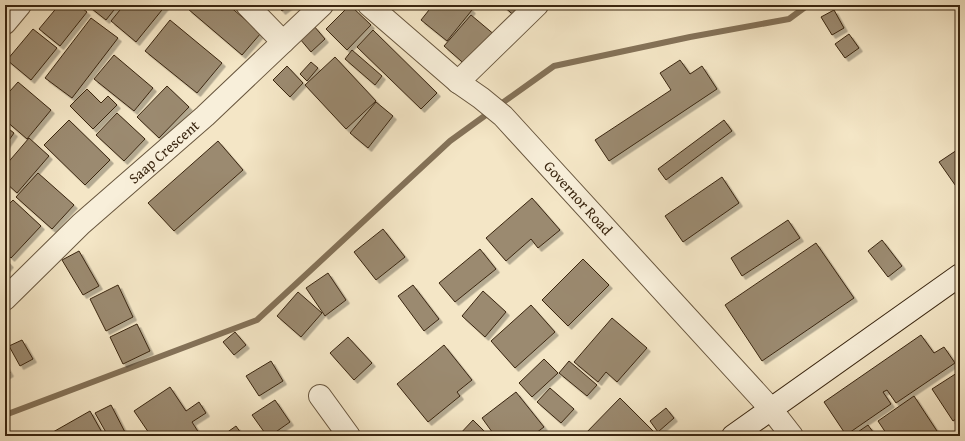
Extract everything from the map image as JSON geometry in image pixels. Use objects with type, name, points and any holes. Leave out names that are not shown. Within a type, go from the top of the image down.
[{"type":"street","points":[[5,23],[20,5]]},
{"type":"street","points":[[247,5],[283,42]]},
{"type":"street","name":"Saap Crescent","points":[[5,299],[81,224],[205,116],[322,5]]},
{"type":"street","name":"Governor Road","points":[[369,5],[458,82],[503,116],[770,409],[792,436]]},
{"type":"street","points":[[458,82],[537,5]]},
{"type":"street","points":[[733,436],[960,275]]},
{"type":"street","points":[[320,396],[349,436]]},
{"type":"building","points":[[59,5],[78,5],[87,12],[60,46],[39,29]]},
{"type":"building","points":[[87,5],[118,5],[106,20]]},
{"type":"building","points":[[124,5],[166,5],[136,42],[111,21]]},
{"type":"building","points":[[191,5],[228,5],[261,33],[242,55],[188,9]]},
{"type":"building","points":[[277,5],[290,5],[282,11]]},
{"type":"building","points":[[350,5],[371,25],[347,50],[326,29]]},
{"type":"building","points":[[433,5],[467,5],[472,10],[447,41],[421,20]]},
{"type":"building","points":[[502,5],[530,5],[518,19]]},
{"type":"building","points":[[834,10],[844,28],[832,35],[821,17]]},
{"type":"building","points":[[471,15],[496,36],[469,68],[444,46]]},
{"type":"building","points":[[91,18],[118,38],[72,98],[45,78]]},
{"type":"building","points":[[170,20],[222,63],[197,93],[145,51]]},
{"type":"building","points":[[314,26],[325,39],[311,52],[300,39]]},
{"type":"building","points":[[33,29],[57,48],[31,80],[7,60]]},
{"type":"building","points":[[373,30],[437,93],[421,109],[357,47]]},
{"type":"building","points":[[849,34],[859,48],[845,58],[835,44]]},
{"type":"building","points":[[352,50],[382,76],[375,85],[345,59]]},
{"type":"building","points":[[114,55],[153,88],[134,111],[94,79]]},
{"type":"building","points":[[335,57],[376,101],[346,129],[305,85]]},
{"type":"building","points":[[680,60],[690,74],[702,66],[717,89],[609,161],[595,140],[671,90],[660,73]]},
{"type":"building","points":[[311,62],[318,68],[307,81],[300,74]]},
{"type":"building","points":[[287,66],[303,83],[290,97],[273,80]]},
{"type":"building","points":[[18,82],[51,110],[27,139],[5,120],[5,87],[10,91]]},
{"type":"building","points":[[167,86],[189,107],[159,138],[137,117]]},
{"type":"building","points":[[87,89],[101,103],[108,96],[117,105],[93,129],[70,106]]},
{"type":"building","points":[[376,102],[393,116],[368,148],[350,133]]},
{"type":"building","points":[[117,113],[145,139],[124,161],[96,135]]},
{"type":"building","points":[[69,120],[110,160],[85,185],[44,145]]},
{"type":"building","points":[[724,120],[732,131],[666,180],[658,169]]},
{"type":"building","points":[[5,126],[14,133],[5,146]]},
{"type":"building","points":[[29,138],[49,156],[17,193],[5,182],[5,166]]},
{"type":"building","points":[[218,141],[243,170],[174,231],[148,203]]},
{"type":"building","points":[[960,148],[959,166],[960,192],[939,162]]},
{"type":"building","points":[[38,173],[74,205],[52,229],[16,197]]},
{"type":"building","points":[[722,177],[739,203],[683,242],[665,216]]},
{"type":"building","points":[[532,198],[560,230],[538,248],[531,239],[506,261],[486,238]]},
{"type":"building","points":[[13,200],[41,226],[11,258],[5,252],[5,208]]},
{"type":"building","points":[[788,220],[800,238],[742,276],[731,258]]},
{"type":"building","points":[[383,229],[405,257],[376,280],[354,252]]},
{"type":"building","points":[[882,240],[902,266],[888,277],[868,251]]},
{"type":"building","points":[[816,243],[854,298],[762,361],[725,305]]},
{"type":"building","points":[[480,249],[496,269],[455,302],[439,283]]},
{"type":"building","points":[[79,251],[99,286],[83,295],[62,260]]},
{"type":"building","points":[[5,259],[10,264],[5,270]]},
{"type":"building","points":[[583,259],[609,285],[568,326],[542,300]]},
{"type":"building","points":[[328,273],[346,300],[325,316],[306,288]]},
{"type":"building","points":[[118,285],[133,317],[106,331],[90,299]]},
{"type":"building","points":[[413,285],[439,319],[424,331],[398,296]]},
{"type":"building","points":[[483,291],[506,312],[485,337],[462,316]]},
{"type":"building","points":[[298,292],[322,313],[301,337],[277,316]]},
{"type":"building","points":[[531,305],[555,332],[515,368],[491,341]]},
{"type":"building","points":[[612,318],[647,348],[617,382],[606,372],[598,382],[574,362]]},
{"type":"building","points":[[137,324],[150,351],[123,364],[110,337]]},
{"type":"building","points":[[235,332],[246,345],[234,355],[223,342]]},
{"type":"building","points":[[921,335],[934,353],[944,347],[955,363],[896,403],[887,390],[883,392],[891,404],[846,435],[824,402]]},
{"type":"building","points":[[348,337],[372,363],[354,380],[330,353]]},
{"type":"building","points":[[22,340],[33,359],[20,366],[9,346]]},
{"type":"building","points":[[444,345],[472,380],[457,392],[460,396],[428,422],[397,384]]},
{"type":"building","points":[[544,359],[558,373],[532,397],[519,383]]},
{"type":"building","points":[[271,361],[283,381],[259,396],[246,376]]},
{"type":"building","points":[[569,361],[597,385],[587,396],[559,373]]},
{"type":"building","points":[[5,364],[10,373],[5,376]]},
{"type":"building","points":[[960,371],[960,416],[953,421],[932,389]]},
{"type":"building","points":[[170,387],[186,411],[199,402],[206,413],[192,422],[199,433],[195,436],[151,436],[134,411]]},
{"type":"building","points":[[550,388],[574,409],[561,423],[537,402]]},
{"type":"building","points":[[516,392],[544,427],[532,436],[495,436],[482,418]]},
{"type":"building","points":[[914,396],[937,431],[930,436],[888,436],[878,421]]},
{"type":"building","points":[[620,398],[653,431],[648,436],[583,436]]},
{"type":"building","points":[[275,400],[290,422],[270,436],[267,436],[252,415]]},
{"type":"building","points":[[111,405],[127,436],[108,436],[95,413]]},
{"type":"building","points":[[666,408],[674,418],[658,432],[650,421]]},
{"type":"building","points":[[90,411],[104,436],[46,436]]},
{"type":"building","points":[[960,419],[960,429],[955,423]]},
{"type":"building","points":[[473,420],[488,435],[458,436]]},
{"type":"building","points":[[868,425],[876,436],[852,436]]},
{"type":"building","points":[[236,426],[243,436],[222,436]]},
{"type":"waterway","points":[[498,106],[554,66],[690,37],[789,19],[808,5]]},
{"type":"waterway","points":[[5,415],[257,320],[450,141],[490,112]]}]
